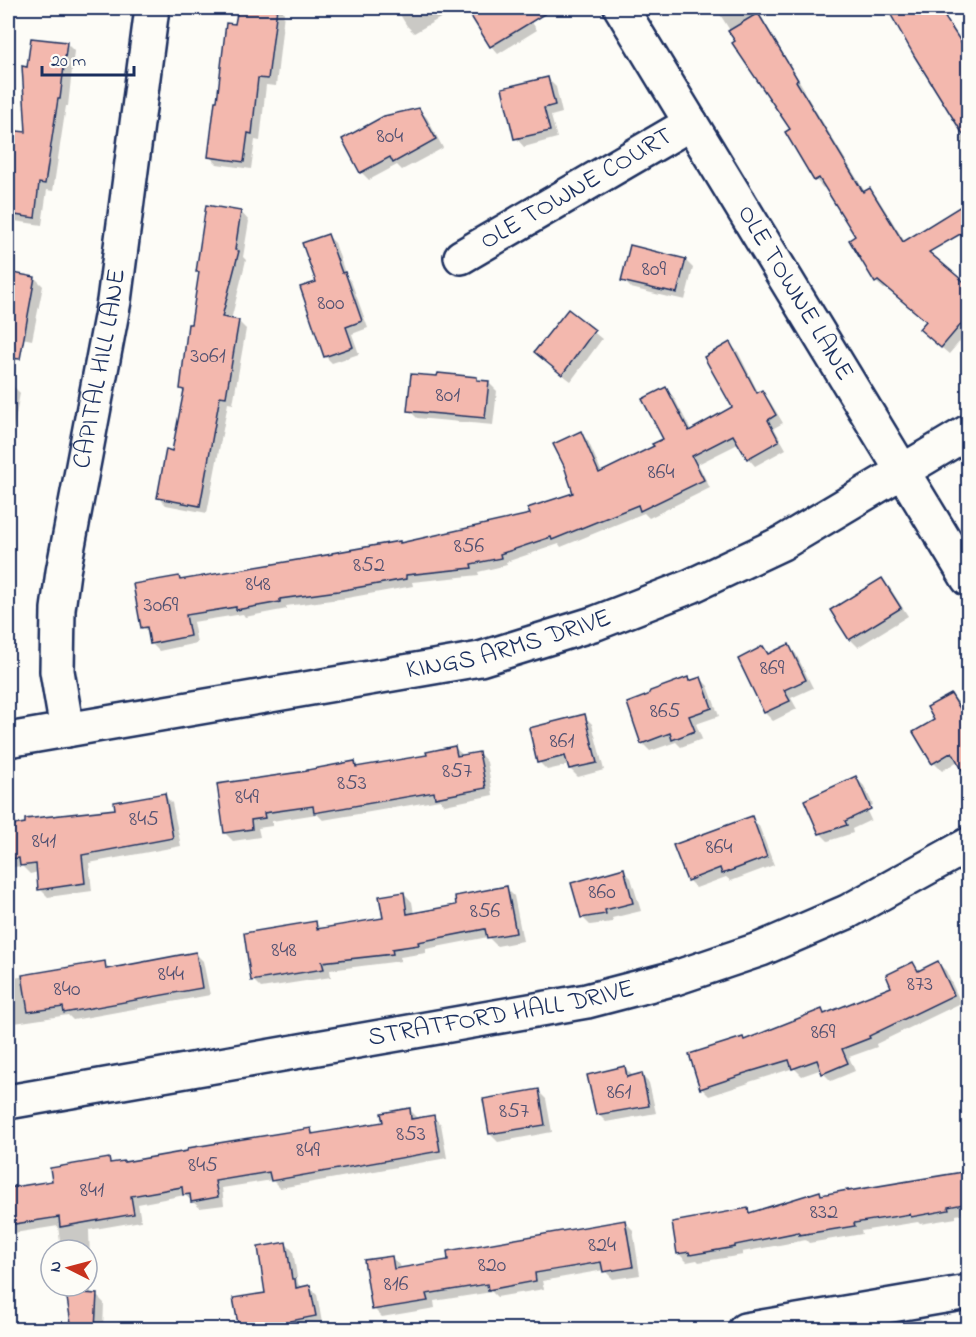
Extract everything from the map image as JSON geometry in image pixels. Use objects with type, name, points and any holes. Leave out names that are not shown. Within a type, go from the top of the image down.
[{"type":"street","name":"CAPITAL HILL LANE","points":[[67,730],[57,671],[59,600],[114,301],[152,8]]},
{"type":"street","name":"OLE TOWNE LANE","points":[[621,8],[969,579]]},
{"type":"street","name":"OLE TOWNE COURT","points":[[460,257],[691,123]]},
{"type":"street","name":"KINGS ARMS DRIVE","points":[[8,740],[480,659],[586,627],[691,586],[783,543],[969,432]]},
{"type":"street","name":"STRATFORD HALL DRIVE","points":[[8,1102],[587,1001],[675,978],[761,949],[847,912],[969,845]]},
{"type":"street","points":[[746,1329],[969,1292]]},
{"type":"building","points":[[238,8],[277,8],[268,79],[258,78],[252,134],[248,133],[244,162],[208,157],[226,23],[235,24]]},
{"type":"building","points":[[466,8],[554,8],[490,47]]},
{"type":"building","points":[[887,8],[939,8],[969,54],[969,144],[915,57]]},
{"type":"building","points":[[758,13],[863,192],[870,188],[903,242],[969,201],[969,229],[929,252],[969,286],[969,315],[941,348],[919,329],[926,321],[878,281],[875,283],[849,240],[855,236],[819,178],[814,181],[785,132],[790,129],[732,43],[735,41],[728,31]]},
{"type":"building","points":[[31,38],[67,42],[60,99],[58,99],[45,184],[39,183],[35,218],[8,214],[8,130],[26,132],[22,66],[27,67]]},
{"type":"building","points":[[548,77],[555,105],[544,108],[550,131],[514,139],[502,88]]},
{"type":"building","points":[[419,108],[436,139],[393,163],[390,157],[360,173],[342,139],[384,116]]},
{"type":"building","points":[[206,205],[241,211],[235,250],[239,251],[222,317],[239,320],[226,397],[220,396],[200,506],[157,498],[166,449],[172,451],[184,390],[180,389],[188,324],[191,324],[199,272],[196,272]]},
{"type":"building","points":[[328,234],[342,273],[345,272],[362,321],[346,327],[353,347],[324,357],[300,287],[316,282],[302,243]]},
{"type":"building","points":[[630,245],[686,259],[677,293],[621,281]]},
{"type":"building","points":[[8,272],[35,277],[20,359],[8,358]]},
{"type":"building","points":[[568,309],[595,330],[562,375],[534,352]]},
{"type":"building","points":[[730,342],[757,393],[762,390],[776,415],[768,420],[779,441],[747,459],[733,435],[692,456],[704,480],[640,511],[638,505],[552,540],[551,537],[500,554],[501,558],[471,564],[472,568],[406,575],[406,579],[280,599],[280,602],[236,610],[236,607],[186,615],[190,636],[150,644],[147,627],[141,628],[133,584],[179,576],[180,580],[400,541],[400,543],[530,514],[527,508],[573,493],[564,466],[553,444],[581,431],[599,473],[654,446],[652,444],[663,439],[642,399],[666,387],[689,431],[732,407],[704,357]]},
{"type":"building","points":[[438,373],[477,377],[477,380],[489,381],[485,418],[407,411],[411,374],[437,376]]},
{"type":"building","points":[[882,578],[901,608],[849,640],[830,610]]},
{"type":"building","points":[[789,644],[806,680],[784,690],[790,701],[764,713],[738,659],[763,646],[768,654]]},
{"type":"building","points":[[688,677],[689,681],[701,677],[712,708],[689,716],[695,731],[672,740],[670,733],[641,744],[627,703],[648,695],[650,691]]},
{"type":"building","points":[[951,694],[969,723],[969,782],[952,752],[932,764],[913,732],[934,720],[927,707]]},
{"type":"building","points":[[585,714],[597,763],[569,769],[565,756],[537,763],[529,728]]},
{"type":"building","points":[[455,746],[457,756],[479,752],[486,788],[435,798],[434,792],[314,813],[313,806],[264,813],[265,818],[251,820],[252,829],[224,833],[217,784],[307,771],[355,761],[356,767],[427,755],[426,752]]},
{"type":"building","points":[[856,776],[871,809],[845,821],[847,825],[819,834],[804,800]]},
{"type":"building","points":[[165,793],[173,838],[82,855],[85,883],[38,890],[36,864],[20,866],[19,858],[8,859],[8,826],[25,823],[25,819],[115,809],[114,802]]},
{"type":"building","points":[[752,816],[767,857],[722,874],[720,868],[687,881],[673,845]]},
{"type":"building","points":[[624,868],[633,903],[605,910],[606,914],[581,918],[571,883]]},
{"type":"building","points":[[507,886],[516,933],[487,938],[485,929],[392,949],[393,954],[322,962],[324,969],[251,981],[244,933],[316,921],[317,929],[383,918],[379,896],[404,892],[407,914],[456,905],[455,896]]},
{"type":"building","points":[[196,952],[202,988],[64,1013],[63,1007],[28,1012],[22,975],[105,961],[106,969]]},
{"type":"building","points":[[938,961],[954,995],[869,1036],[870,1038],[842,1049],[848,1063],[822,1074],[817,1060],[792,1069],[789,1060],[700,1089],[689,1054],[743,1037],[744,1040],[822,1009],[824,1014],[891,987],[886,975],[913,962],[918,971]]},
{"type":"building","points":[[625,1066],[627,1077],[642,1073],[649,1106],[596,1115],[587,1075]]},
{"type":"building","points":[[539,1089],[545,1125],[489,1134],[483,1099]]},
{"type":"building","points":[[410,1108],[411,1119],[434,1115],[440,1151],[271,1181],[269,1172],[215,1181],[218,1197],[191,1202],[190,1194],[183,1195],[182,1187],[131,1196],[134,1214],[60,1227],[59,1217],[8,1225],[8,1188],[52,1181],[50,1168],[109,1158],[110,1163],[124,1162],[187,1151],[188,1148],[311,1128],[312,1134],[383,1122],[381,1113]]},
{"type":"building","points":[[969,1171],[969,1203],[948,1207],[949,1210],[854,1223],[855,1226],[799,1235],[799,1232],[690,1255],[689,1252],[677,1254],[672,1222],[748,1208],[749,1213],[820,1191],[821,1195]]},
{"type":"building","points":[[625,1220],[633,1267],[603,1272],[601,1262],[535,1273],[536,1281],[488,1290],[487,1284],[426,1294],[428,1301],[372,1310],[364,1260],[392,1256],[394,1269],[448,1260],[447,1251]]},
{"type":"building","points":[[286,1242],[292,1279],[295,1279],[296,1288],[310,1285],[316,1316],[290,1321],[290,1325],[239,1329],[233,1298],[265,1293],[258,1247]]},
{"type":"building","points":[[67,1298],[97,1298],[95,1329],[72,1329]]}]
